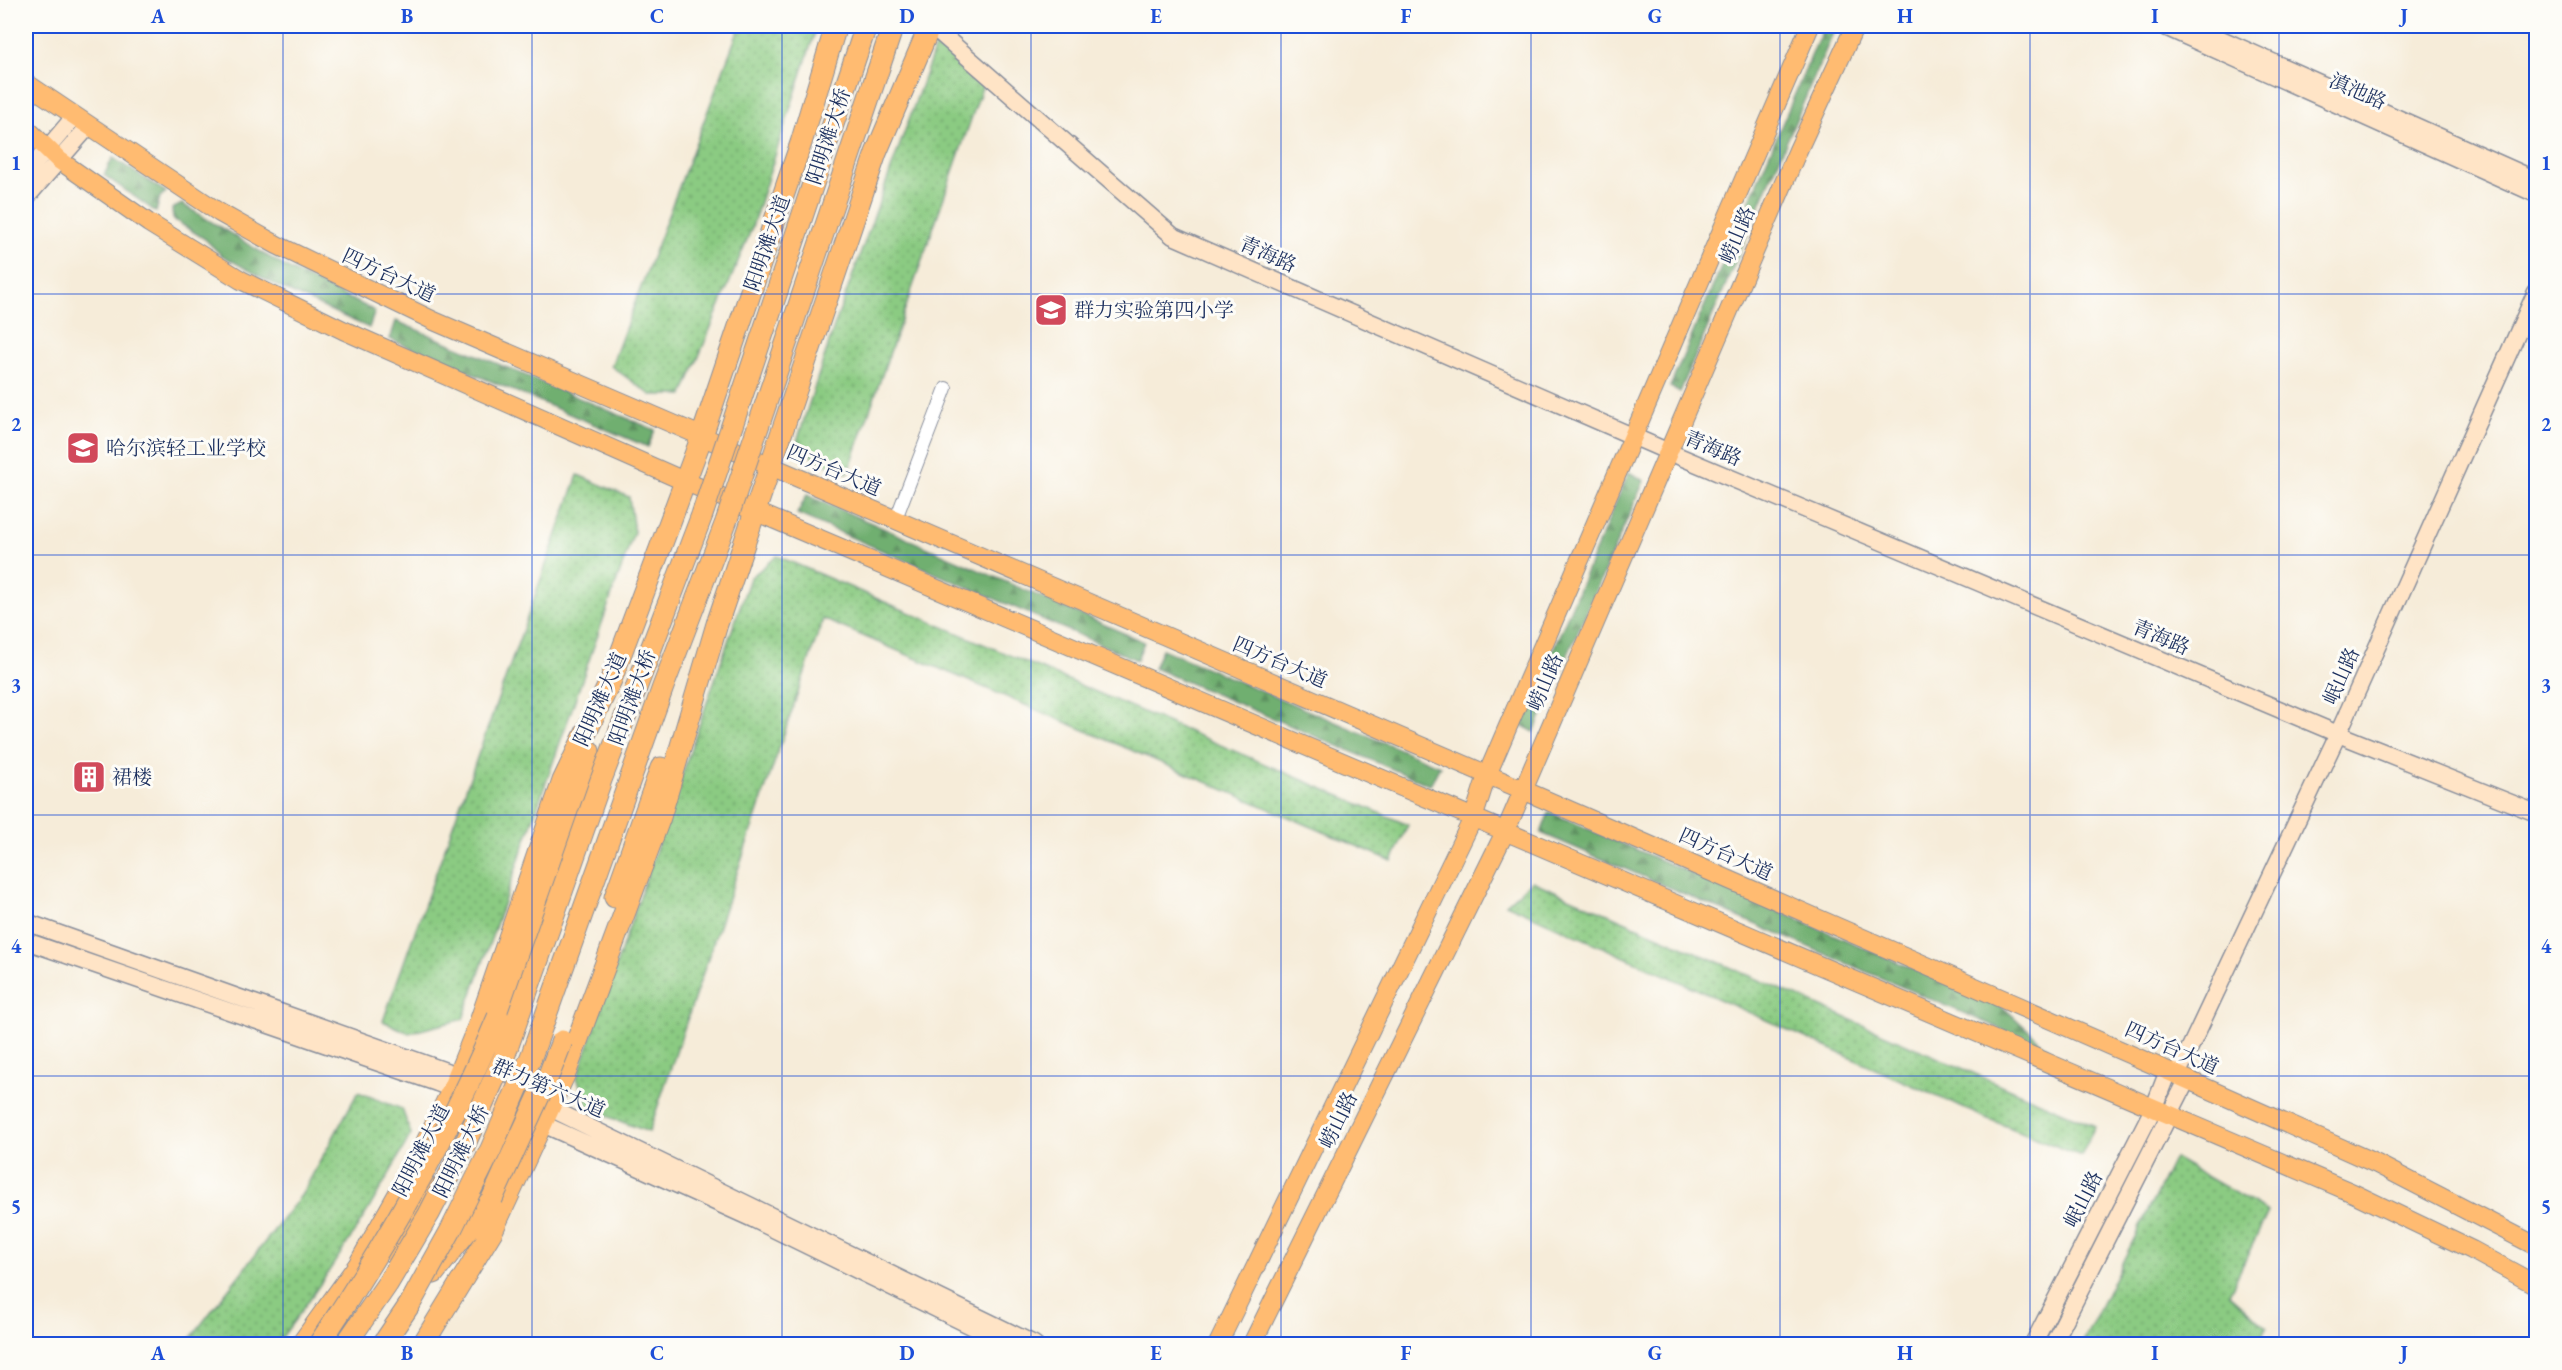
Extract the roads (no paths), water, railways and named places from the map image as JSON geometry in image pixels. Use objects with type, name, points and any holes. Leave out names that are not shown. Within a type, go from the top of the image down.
[{"type":"highway","name":"阳明滩大道","points":[[302,1344],[358,1265],[416,1164],[456,1081],[480,1022],[563,781],[611,680],[702,436],[804,132],[836,26]]},
{"type":"highway","points":[[804,132],[845,26]]},
{"type":"highway","name":"阳明滩大桥","points":[[346,1344],[388,1283],[448,1179],[487,1097],[518,1019],[601,780],[702,515],[866,26]]},
{"type":"highway","name":"阳明滩大桥","points":[[383,1344],[410,1304],[451,1230],[491,1149],[531,1057],[663,687],[726,522],[893,26]]},
{"type":"highway","points":[[409,1344],[453,1274],[492,1199],[550,1072],[597,949],[647,806],[717,624],[772,467],[918,26]]},
{"type":"highway","points":[[876,153],[931,26]]},
{"type":"highway","points":[[423,1344],[492,1231],[566,1071],[660,817],[717,624]]},
{"type":"highway","points":[[319,1344],[384,1246],[433,1158],[498,1017],[578,787],[611,680]]},
{"type":"highway","points":[[388,1283],[433,1158]]},
{"type":"highway","points":[[410,1304],[492,1199]]},
{"type":"main road","name":"崂山路","points":[[1218,1344],[1474,816],[1487,776],[1631,436],[1810,26]]},
{"type":"main road","name":"崂山路","points":[[1252,1344],[1506,830],[1798,150],[1855,26]]},
{"type":"main road","name":"四方台大道","points":[[26,83],[220,213],[328,271],[434,321],[2177,1075],[2377,1164],[2536,1246]]},
{"type":"main road","points":[[26,128],[53,155],[149,223],[241,280],[386,350],[684,481],[1474,816],[2353,1193],[2472,1250],[2536,1285]]},
{"type":"street","name":"青海路","points":[[931,26],[1173,236],[1631,436],[2338,734],[2536,813]]},
{"type":"street","name":"滇池路","points":[[2163,26],[2536,194]]},
{"type":"street","name":"滇池路","points":[[2192,26],[2536,180]]},
{"type":"street","points":[[26,198],[53,155],[81,122]]},
{"type":"street","points":[[26,174],[53,155]]},
{"type":"street","name":"岷山路","points":[[2033,1344],[2154,1107],[2177,1075],[2338,734],[2536,292]]},
{"type":"street","points":[[895,521],[946,388]]},
{"type":"street","name":"群力第六大道","points":[[26,922],[546,1116],[1034,1344]]},
{"type":"street","name":"群力第六大道","points":[[26,941],[456,1081]]},
{"type":"street","name":"岷山路","points":[[2053,1344],[2171,1115],[2177,1075]]},
{"type":"street","name":"群力第六大道","points":[[546,1116],[1008,1344]]},
{"type":"place","name":"群力实验第四小学","points":[[1051,310]]},
{"type":"place","name":"哈尔滨轻工业学校","points":[[83,448]]},
{"type":"place","name":"裙楼","points":[[89,777]]}]
